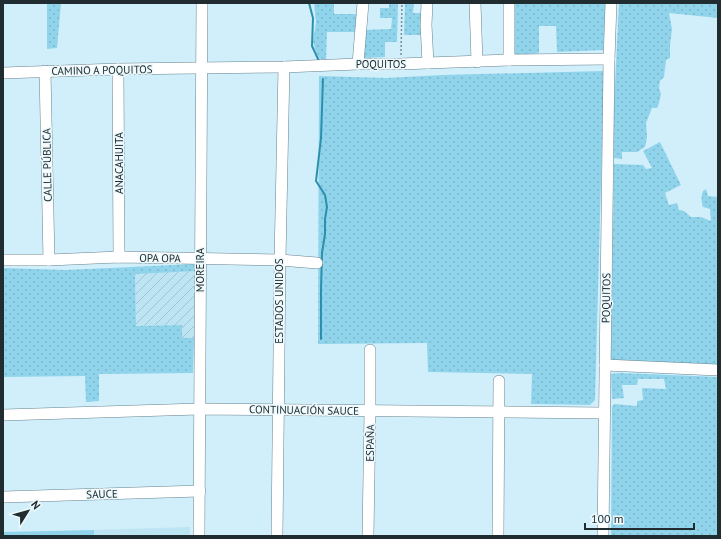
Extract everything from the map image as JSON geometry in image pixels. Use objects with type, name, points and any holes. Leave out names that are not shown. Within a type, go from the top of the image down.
[{"type":"street","name":"MOREIRA","points":[[199,536],[202,3]]},
{"type":"street","points":[[358,64],[363,3]]},
{"type":"street","points":[[427,3],[426,26],[428,63]]},
{"type":"street","points":[[475,3],[477,62]]},
{"type":"street","points":[[509,3],[509,60]]},
{"type":"street","name":"POQUITOS","points":[[603,536],[609,59],[612,3]]},
{"type":"street","name":"POQUITOS","points":[[202,67],[284,67],[509,60],[609,59]]},
{"type":"street","name":"CAMINO A POQUITOS","points":[[3,73],[202,67]]},
{"type":"street","name":"ESTADOS UNIDOS","points":[[277,536],[284,67]]},
{"type":"street","name":"ANACAHUITA","points":[[118,69],[119,257]]},
{"type":"street","name":"CALLE PÚBLICA","points":[[45,71],[49,260]]},
{"type":"street","name":"OPA OPA","points":[[3,260],[119,257],[280,260],[317,263]]},
{"type":"street","name":"ESPAÑA","points":[[368,536],[370,350]]},
{"type":"street","points":[[605,365],[718,370]]},
{"type":"street","points":[[498,536],[499,381]]},
{"type":"street","name":"CONTINUACIÓN SAUCE","points":[[3,415],[199,409],[604,413]]},
{"type":"street","name":"SAUCE","points":[[3,497],[200,491]]},
{"type":"path","points":[[400,64],[402,3]]},
{"type":"shaded area","points":[[47,3],[61,3],[57,48],[47,49]]},
{"type":"shaded area","points":[[314,3],[334,3],[334,14],[357,14],[355,32],[327,32],[326,60],[319,58],[313,41],[316,23]]},
{"type":"shaded area","points":[[389,3],[398,3],[397,42],[385,42],[385,57],[363,58],[363,30],[391,29],[392,18],[380,18],[380,8],[389,8]]},
{"type":"shaded area","points":[[405,3],[414,3],[413,13],[425,13],[423,35],[404,35]]},
{"type":"shaded area","points":[[511,3],[606,3],[603,50],[557,52],[556,26],[539,26],[539,53],[517,55],[513,53]]},
{"type":"shaded area","points":[[619,3],[718,3],[718,18],[669,13],[672,29],[670,58],[666,60],[664,77],[660,81],[659,88],[661,94],[659,103],[657,108],[652,108],[646,123],[647,137],[645,147],[637,152],[622,152],[622,159],[614,158],[613,126]]},
{"type":"shaded area","points":[[604,71],[595,400],[590,405],[531,404],[532,374],[428,372],[427,343],[318,344],[319,76],[386,78]]},
{"type":"shaded area","points":[[660,142],[681,185],[665,193],[669,205],[677,203],[679,210],[684,211],[691,217],[701,217],[711,221],[710,209],[703,207],[702,193],[706,189],[708,196],[718,197],[718,365],[615,361],[611,359],[614,164],[643,165],[646,169],[652,168],[643,151]]},
{"type":"shaded area","points":[[196,264],[196,271],[135,274],[136,326],[182,325],[182,338],[194,338],[193,373],[99,374],[99,401],[86,402],[85,376],[3,377],[3,268],[66,270]]},
{"type":"shaded area","points":[[196,271],[194,338],[182,338],[182,325],[136,326],[135,273]]},
{"type":"shaded area","points":[[620,373],[718,377],[718,536],[611,536],[612,407],[614,404],[637,406],[637,401],[643,400],[642,388],[666,389],[664,379],[638,379],[637,385],[622,385],[624,398],[612,399],[611,374]]},
{"type":"shaded area","points":[[190,527],[190,536],[94,536],[94,530]]},
{"type":"shaded area","points":[[94,530],[94,536],[3,536],[3,532]]},
{"type":"waterway","points":[[309,3],[313,18],[312,46],[319,61]]},
{"type":"waterway","points":[[321,339],[322,253],[327,207],[325,195],[316,181],[321,138],[323,79]]}]
